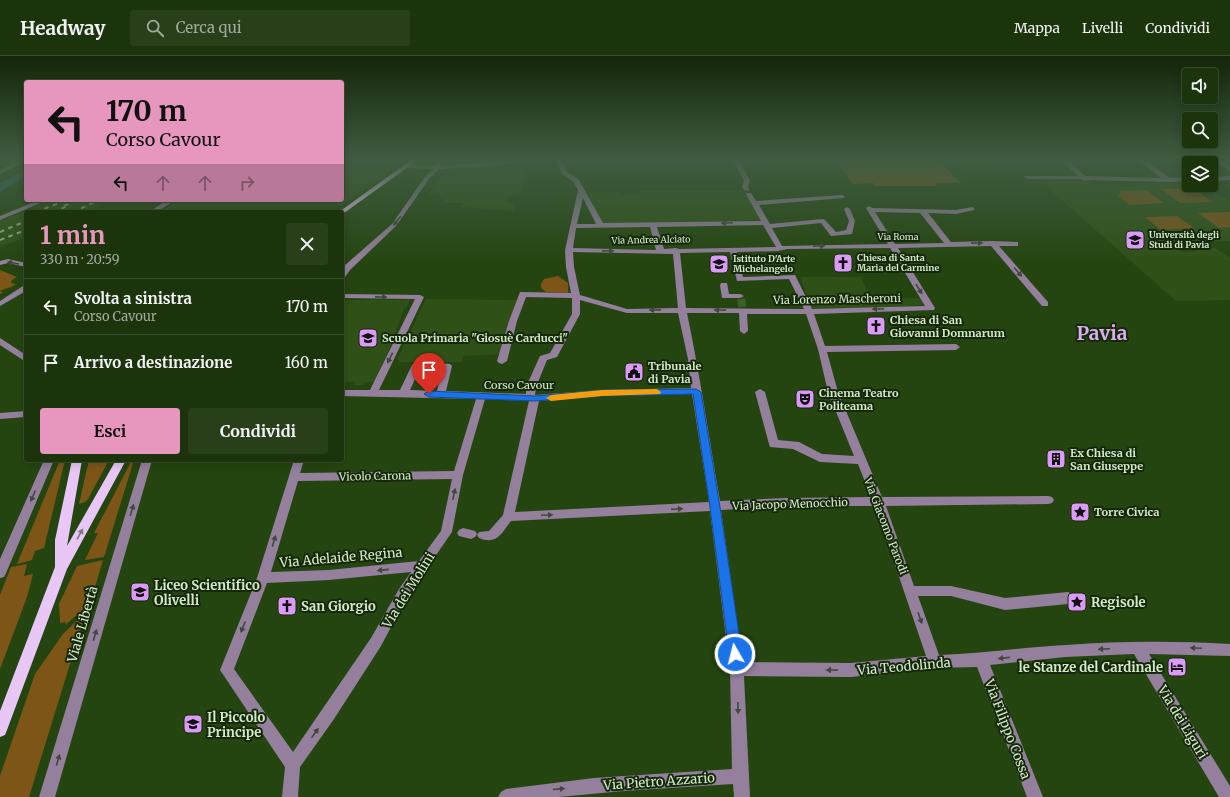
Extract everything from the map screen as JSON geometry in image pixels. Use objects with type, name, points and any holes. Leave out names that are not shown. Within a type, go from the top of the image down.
[{"type":"main road","points":[[344,211],[366,195]]},
{"type":"main road","points":[[61,568],[61,540],[77,462]]},
{"type":"main road","points":[[0,730],[61,568],[120,462]]},
{"type":"street","points":[[344,273],[366,250],[394,225],[415,195]]},
{"type":"street","points":[[483,535],[492,536],[508,517],[532,398],[531,387],[543,358],[554,355],[576,314],[576,296],[570,267],[569,250],[580,195]]},
{"type":"street","points":[[583,195],[601,226]]},
{"type":"street","points":[[750,195],[780,248]]},
{"type":"street","points":[[755,202],[842,197]]},
{"type":"street","points":[[0,218],[40,202]]},
{"type":"street","points":[[155,210],[169,202]]},
{"type":"street","points":[[573,226],[767,225],[803,224],[823,221],[834,234],[840,234],[849,232],[852,227],[852,222],[847,209]]},
{"type":"street","points":[[892,246],[870,209],[956,212],[972,209]]},
{"type":"street","points":[[923,212],[949,244]]},
{"type":"street","points":[[653,225],[660,250]]},
{"type":"street","points":[[840,234],[845,246]]},
{"type":"street","points":[[992,243],[1045,304]]},
{"type":"street","name":"Via Roma","points":[[780,248],[845,246],[944,246],[949,244],[992,243],[1015,244]]},
{"type":"street","name":"Via Lorenzo Mascheroni","points":[[502,361],[513,321],[523,294],[576,296],[627,311],[743,310],[809,312],[931,308],[892,246]]},
{"type":"street","name":"Via Andrea Alciato","points":[[569,250],[646,252],[660,250],[733,250],[780,248]]},
{"type":"street","points":[[676,250],[682,310],[692,359],[738,668],[740,776],[742,797]]},
{"type":"street","points":[[724,285],[725,296],[740,298],[740,278],[733,250]]},
{"type":"street","points":[[0,263],[8,262],[24,265]]},
{"type":"street","name":"Via Giacomo Parodi","points":[[740,278],[792,277],[809,312],[822,349],[833,392],[860,460],[879,502],[936,662]]},
{"type":"street","points":[[0,304],[24,289]]},
{"type":"street","points":[[344,296],[420,297],[373,393]]},
{"type":"street","points":[[743,310],[744,331]]},
{"type":"street","points":[[0,341],[24,358]]},
{"type":"street","points":[[822,349],[956,347]]},
{"type":"street","points":[[404,393],[417,365],[447,366],[441,394]]},
{"type":"street","name":"Corso Cavour","points":[[344,393],[404,393],[532,398],[602,393],[696,392]]},
{"type":"street","points":[[760,392],[774,444],[795,445],[820,458],[860,460]]},
{"type":"street","name":"Via dei Molini","points":[[293,765],[376,642],[403,593],[446,532],[458,474],[481,397]]},
{"type":"street","points":[[0,416],[24,414]]},
{"type":"street","points":[[0,573],[47,462]]},
{"type":"street","name":"Viale Libertà","points":[[47,797],[146,462]]},
{"type":"street","points":[[290,797],[293,765],[227,670],[263,578],[298,462]]},
{"type":"street","name":"Vicolo Carona","points":[[293,477],[458,474]]},
{"type":"street","name":"Via Jacopo Menocchio","points":[[508,517],[787,502],[1048,500]]},
{"type":"street","name":"Via Adelaide Regina","points":[[263,578],[328,575],[422,566]]},
{"type":"street","points":[[910,591],[951,591],[1005,604],[1068,598]]},
{"type":"street","name":"Via Teodolinda","points":[[738,668],[851,670],[936,662],[981,660],[1070,651],[1163,647],[1230,650]]},
{"type":"street","name":"Via dei Liguri","points":[[1138,648],[1228,797]]},
{"type":"street","name":"Via Filippo Cossa","points":[[981,660],[1034,797]]},
{"type":"street","name":"Via Pietro Azzario","points":[[506,797],[546,790],[600,785],[740,776]]},
{"type":"shaded area","points":[[344,195],[357,195],[335,210],[162,210],[176,202],[344,202]]},
{"type":"shaded area","points":[[440,195],[519,195],[511,196],[507,200],[508,202],[515,204],[513,211],[461,207],[464,203],[447,203],[440,198]]},
{"type":"shaded area","points":[[588,195],[748,195],[761,220],[602,225]]},
{"type":"shaded area","name":"Università degli Studi di Pavia","points":[[1056,195],[1220,195],[1230,201],[1230,241],[1216,241],[1209,239],[1163,240],[1175,250],[1180,250],[1183,252],[1197,251],[1194,248],[1215,248],[1230,258],[1230,300],[1176,301]]},
{"type":"shaded area","points":[[1117,195],[1152,195],[1164,203],[1129,205]]},
{"type":"shaded area","points":[[1169,195],[1202,195],[1213,202],[1181,203]]},
{"type":"shaded area","points":[[46,202],[108,202],[91,210],[27,210]]},
{"type":"shaded area","points":[[24,211],[24,238],[0,247],[0,221]]},
{"type":"shaded area","points":[[1230,212],[1230,227],[1219,228],[1198,213]]},
{"type":"shaded area","points":[[1177,216],[1194,228],[1161,230],[1145,217]]},
{"type":"shaded area","points":[[0,270],[17,277],[12,280],[11,283],[16,284],[0,291]]},
{"type":"shaded area","points":[[558,276],[568,283],[568,293],[546,292],[541,288],[541,284],[544,279]]},
{"type":"shaded area","points":[[800,277],[861,277],[871,299],[920,298],[923,305],[812,309]]},
{"type":"shaded area","points":[[426,299],[518,300],[501,354],[463,356],[462,362],[399,362],[398,358]]},
{"type":"shaded area","name":"Scuola Primaria \"Giosuè Carducci\"","points":[[344,300],[410,300],[406,308],[404,308],[397,331],[379,372],[377,382],[365,382],[363,385],[354,385],[355,382],[344,382]]},
{"type":"shaded area","points":[[59,462],[65,462],[44,548],[35,551],[32,560],[17,564]]},
{"type":"shaded area","points":[[89,462],[108,462],[88,499],[79,504]]},
{"type":"shaded area","points":[[131,462],[133,462],[104,557],[85,560],[98,533],[94,533]]},
{"type":"shaded area","points":[[103,560],[90,604],[65,625],[66,622],[60,623],[59,604],[77,566]]},
{"type":"shaded area","points":[[27,564],[24,576],[33,574],[27,597],[0,669],[0,595],[11,567]]},
{"type":"shaded area","points":[[86,612],[29,797],[0,797],[0,776],[35,674],[63,634]]},
{"type":"tunnel","points":[[741,299],[743,310]]},
{"type":"railway","points":[[41,210],[62,202]]},
{"type":"railway","points":[[64,206],[73,202]]},
{"type":"railway","points":[[77,210],[95,202]]},
{"type":"railway","points":[[58,210],[70,205]]},
{"type":"railway","points":[[0,232],[24,222]]},
{"type":"railway","points":[[0,240],[24,231]]},
{"type":"slow traffic","points":[[551,398],[602,393],[657,392]]},
{"type":"place","name":"Università degli Studi di Pavia","points":[[1135,240]]},
{"type":"place","name":"Chiesa di Santa Maria del Carmine","points":[[843,263]]},
{"type":"place","name":"Istituto D'Arte Michelangelo","points":[[719,264]]},
{"type":"place","name":"Chiesa di San Giovanni Domnarum","points":[[876,326]]},
{"type":"place","name":"Scuola Primaria \"Giosuè Carducci\"","points":[[368,338]]},
{"type":"place","name":"Tribunale di Pavia","points":[[634,372]]},
{"type":"place","name":"Cinema Teatro Politeama","points":[[805,399]]},
{"type":"place","name":"Ex Chiesa di San Giuseppe","points":[[1056,459]]},
{"type":"place","name":"Torre Civica","points":[[1080,512]]},
{"type":"place","name":"Liceo Scientifico Olivelli","points":[[140,592]]},
{"type":"place","name":"Regisole","points":[[1077,602]]},
{"type":"place","name":"San Giorgio","points":[[287,606]]},
{"type":"place","name":"le Stanze del Cardinale","points":[[1177,667]]},
{"type":"place","name":"Il Piccolo Principe","points":[[193,724]]},
{"type":"district","name":"Pavia","points":[[1102,333]]},
{"type":"route","points":[[429,394],[535,398],[602,393],[696,392],[715,507],[735,654]]}]
